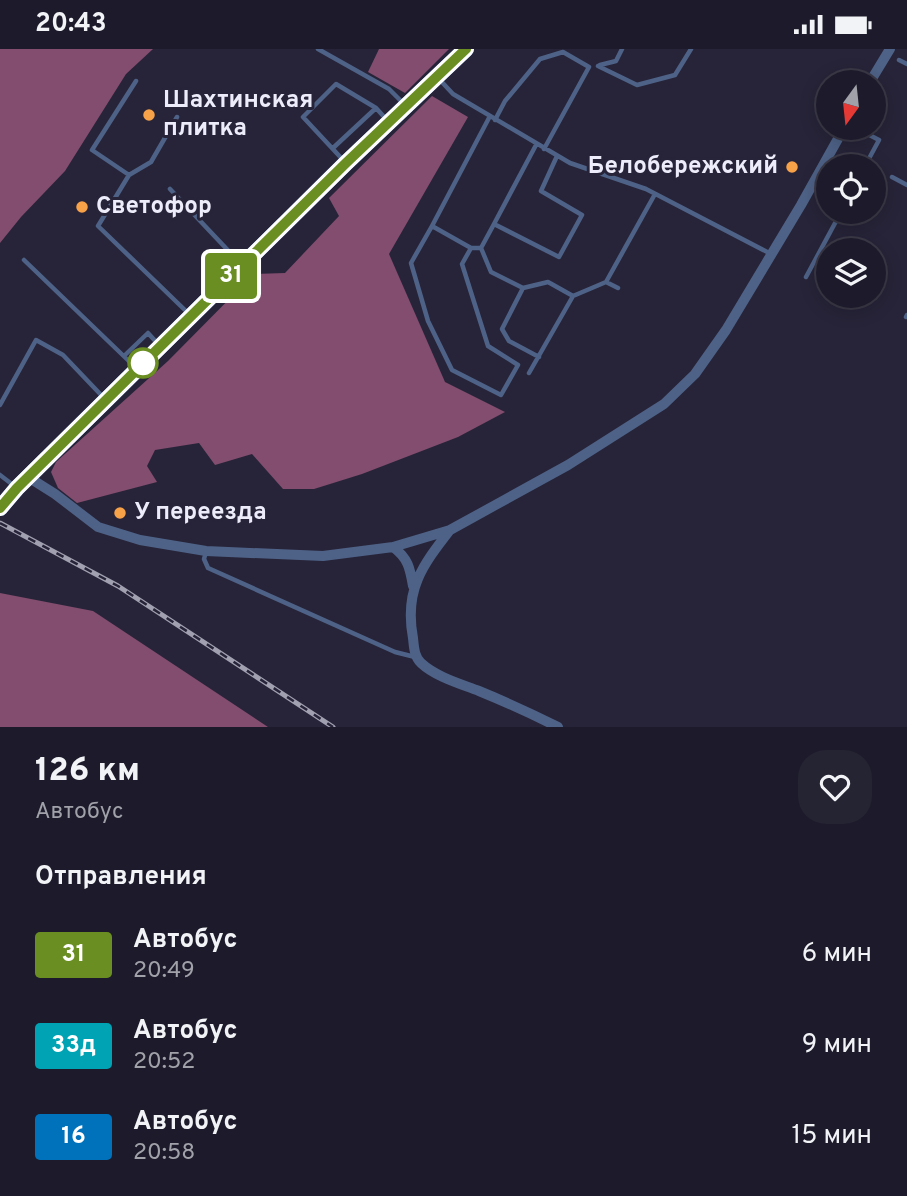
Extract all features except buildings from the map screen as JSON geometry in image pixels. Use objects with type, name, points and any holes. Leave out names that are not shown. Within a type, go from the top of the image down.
[{"type":"main road","points":[[2,503],[346,163],[466,49]]},
{"type":"street","points":[[877,70],[890,49]]},
{"type":"street","points":[[22,483],[55,494],[86,521],[98,527],[140,540],[206,551],[323,556],[393,547],[450,530],[568,465],[664,404],[695,374],[726,330],[837,140]]},
{"type":"street","points":[[414,586],[429,557],[450,530]]},
{"type":"street","points":[[393,547],[403,555],[409,565],[414,586],[411,630],[416,657],[423,665],[558,727]]},
{"type":"lane","points":[[318,49],[388,89],[407,106]]},
{"type":"lane","points":[[471,248],[462,264],[488,346],[518,365],[501,395],[452,370],[428,321],[411,263],[492,118],[540,59],[563,53],[589,67],[598,66],[616,61],[622,49]]},
{"type":"lane","points":[[598,66],[636,85],[675,75],[691,49]]},
{"type":"lane","points":[[899,59],[907,64]]},
{"type":"lane","points":[[544,149],[589,67]]},
{"type":"lane","points":[[438,77],[453,95],[570,163],[655,194],[772,254]]},
{"type":"lane","points":[[129,175],[92,151],[136,81]]},
{"type":"lane","points":[[346,163],[303,117],[336,84],[376,109],[390,122]]},
{"type":"lane","points":[[333,148],[376,109]]},
{"type":"lane","points":[[177,117],[151,162],[129,175],[98,226],[191,316]]},
{"type":"lane","points":[[481,249],[537,145]]},
{"type":"lane","points":[[494,224],[559,257],[582,215],[541,191],[558,156]]},
{"type":"lane","points":[[892,177],[907,185]]},
{"type":"lane","points":[[170,189],[242,265]]},
{"type":"lane","points":[[529,373],[573,296],[606,282],[655,194]]},
{"type":"lane","points":[[806,277],[835,224]]},
{"type":"lane","points":[[432,226],[471,248],[481,249]]},
{"type":"lane","points":[[481,249],[491,272],[523,288],[548,282],[573,296]]},
{"type":"lane","points":[[24,260],[137,369]]},
{"type":"lane","points":[[606,282],[618,288]]},
{"type":"lane","points":[[523,288],[502,329],[509,341],[539,357]]},
{"type":"lane","points":[[124,356],[148,333],[160,347]]},
{"type":"lane","points":[[0,405],[36,340],[63,355],[106,400]]},
{"type":"lane","points":[[0,475],[22,483]]},
{"type":"lane","points":[[206,551],[204,559],[208,568],[395,652],[416,657]]},
{"type":"shaded area","points":[[0,49],[153,49],[126,74],[65,171],[0,243]]},
{"type":"shaded area","points":[[379,49],[449,49],[405,93],[368,72]]},
{"type":"shaded area","points":[[432,96],[468,117],[389,254],[445,382],[505,412],[458,437],[362,474],[314,489],[283,489],[252,454],[215,465],[199,443],[155,450],[147,466],[157,482],[77,503],[58,488],[51,472],[56,462],[168,361],[254,274],[285,273],[339,216],[329,198]]},
{"type":"shaded area","points":[[0,593],[93,611],[268,727],[0,727]]},
{"type":"railway","points":[[0,523],[118,586],[333,727]]},
{"type":"bus line","name":"31","points":[[0,508],[17,488],[346,163],[466,49]]},
{"type":"place","name":"Шахтинская плитка","points":[[149,115]]},
{"type":"place","name":"Белобережский","points":[[792,167]]},
{"type":"place","name":"Светофор","points":[[82,207]]},
{"type":"place","name":"У переезда","points":[[120,513]]}]
